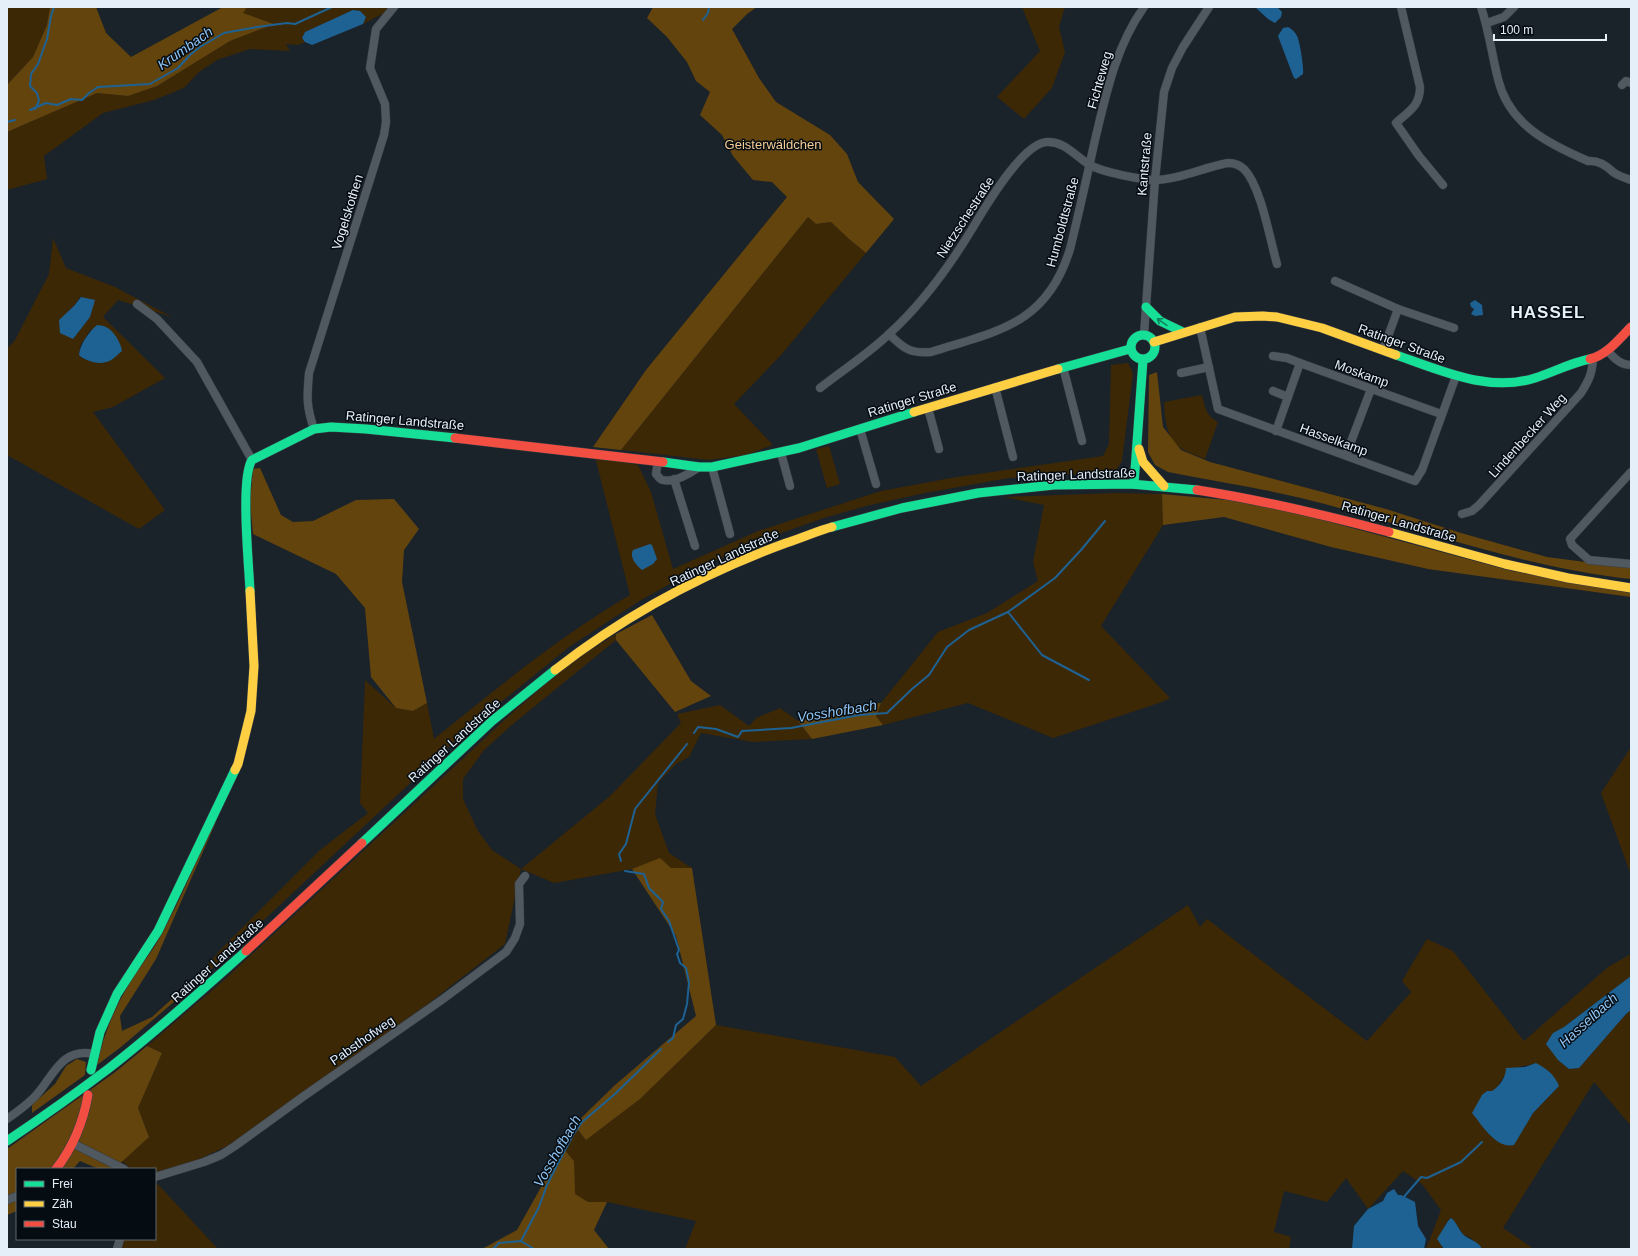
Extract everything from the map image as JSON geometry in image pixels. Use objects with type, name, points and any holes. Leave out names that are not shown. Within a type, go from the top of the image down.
[{"type":"street","name":"Vogelskothen","points":[[314,429],[308,415],[306,400],[309,373],[384,135],[386,122],[385,104],[370,68],[376,29],[394,7]]},
{"type":"street","name":"Fichteweg","points":[[1090,164],[1108,87],[1117,58],[1133,22],[1144,7]]},
{"type":"street","name":"Kantstraße","points":[[1144,335],[1155,180],[1164,92],[1172,68],[1183,47],[1209,7]]},
{"type":"street","points":[[1401,7],[1420,87],[1420,97],[1417,104],[1396,123],[1419,156],[1443,185]]},
{"type":"street","points":[[1482,7],[1487,23],[1498,81],[1505,97],[1528,129],[1569,153],[1588,161],[1593,160],[1610,167],[1614,173],[1631,180]]},
{"type":"street","points":[[1487,23],[1504,17],[1514,7]]},
{"type":"street","name":"Nietzschestraße","points":[[820,388],[889,334],[928,292],[944,272],[999,186],[1027,154],[1038,145],[1046,142],[1058,143],[1090,164],[1106,172],[1155,180],[1178,177],[1224,164],[1234,163],[1244,169],[1258,192],[1277,264]]},
{"type":"street","name":"Humboldtstraße","points":[[889,334],[903,347],[911,351],[920,353],[931,352],[1000,330],[1015,323],[1033,310],[1050,292],[1065,265],[1090,164]]},
{"type":"street","points":[[1335,282],[1398,309],[1454,328]]},
{"type":"street","points":[[91,1070],[100,1032],[117,994],[158,931],[238,764],[251,712],[254,666],[246,506],[248,466],[252,460],[197,362],[157,319],[137,304]]},
{"type":"street","points":[[1146,307],[1160,321],[1182,332]]},
{"type":"street","points":[[1383,350],[1398,309]]},
{"type":"street","name":"Ratinger Straße","points":[[1154,342],[1182,332],[1235,317],[1277,317],[1322,328],[1456,376],[1487,382],[1517,381],[1547,374],[1571,363],[1593,359],[1607,350],[1631,327]]},
{"type":"street","name":"Hasselkamp","points":[[1200,327],[1218,409],[1415,481],[1422,470],[1456,376]]},
{"type":"street","points":[[1140,335],[1150,338],[1154,342],[1155,347],[1153,354],[1147,359],[1143,360],[1136,358],[1130,349],[1133,340],[1140,335]]},
{"type":"street","name":"Ratinger Straße","points":[[562,449],[699,467],[712,467],[781,453],[995,387],[1130,349]]},
{"type":"street","points":[[1607,350],[1617,361],[1623,364],[1631,365]]},
{"type":"street","name":"Moskamp","points":[[1273,356],[1287,358],[1441,414]]},
{"type":"street","name":"Lindenbecker Weg","points":[[1462,514],[1472,511],[1479,505],[1581,393],[1592,372],[1593,359]]},
{"type":"street","points":[[1134,484],[1143,360]]},
{"type":"street","points":[[1276,431],[1300,363]]},
{"type":"street","points":[[1063,367],[1082,441]]},
{"type":"street","points":[[1182,373],[1209,367]]},
{"type":"street","points":[[995,387],[1013,457]]},
{"type":"street","points":[[1346,455],[1370,388]]},
{"type":"street","points":[[1273,391],[1288,397]]},
{"type":"street","points":[[928,408],[939,449]]},
{"type":"street","name":"Ratinger Landstraße","points":[[252,460],[314,429],[331,427],[366,429],[562,449]]},
{"type":"street","points":[[860,428],[876,484]]},
{"type":"street","points":[[1137,442],[1143,462],[1164,486]]},
{"type":"street","points":[[781,453],[790,486]]},
{"type":"street","points":[[658,461],[656,474],[660,479],[665,481],[674,479],[695,546]]},
{"type":"street","name":"Ratinger Straße","points":[[674,479],[699,467]]},
{"type":"street","points":[[712,467],[730,534]]},
{"type":"street","points":[[1631,472],[1570,539],[1572,545],[1589,560],[1631,564]]},
{"type":"street","name":"Ratinger Landstraße","points":[[7,1141],[64,1102],[123,1058],[169,1020],[230,966],[415,793],[512,705],[557,669],[632,617],[691,584],[755,554],[830,527],[863,517],[944,499],[1013,488],[1066,484],[1134,484],[1164,486],[1215,492],[1309,510],[1520,568],[1561,577],[1631,588]]},
{"type":"street","name":"Pabsthofweg","points":[[156,1177],[204,1162],[221,1155],[236,1146],[395,1031],[443,999],[506,952],[515,938],[520,924],[520,884],[525,876]]},
{"type":"street","points":[[7,1119],[37,1094],[63,1061],[80,1052],[94,1054]]},
{"type":"street","points":[[57,1168],[69,1154],[74,1144],[84,1120],[88,1095]]},
{"type":"street","points":[[74,1144],[122,1168]]},
{"type":"shaded area","points":[[7,7],[50,7],[47,25],[33,57],[7,85]]},
{"type":"shaded area","points":[[247,7],[390,7],[386,12],[363,24],[366,17],[360,11],[353,10],[305,32],[302,38],[305,42],[298,45],[286,44],[290,51],[250,49],[217,60],[199,72],[184,88],[154,100],[103,113],[44,156],[47,179],[7,190],[7,132],[97,93],[128,96],[157,86],[230,41],[274,24],[242,13]]},
{"type":"shaded area","points":[[1022,7],[1065,7],[1059,27],[1065,52],[1052,88],[1024,119],[997,97],[1040,51]]},
{"type":"shaded area","points":[[808,217],[816,224],[831,222],[866,253],[781,355],[734,404],[773,445],[746,455],[709,460],[621,450]]},
{"type":"shaded area","points":[[53,238],[66,268],[115,287],[172,317],[118,300],[103,317],[165,378],[113,407],[93,412],[165,510],[139,529],[7,455],[7,349],[15,340],[49,274]],"holes":[[[80,297],[94,301],[90,317],[73,339],[67,312],[74,306]],[[91,329],[105,363],[83,359],[79,355],[80,346]]]},
{"type":"shaded area","points":[[1128,363],[1133,373],[1122,461],[1117,469],[1112,473],[1009,478],[925,493],[866,506],[824,518],[761,540],[697,569],[641,600],[569,647],[469,728],[202,978],[197,976],[225,945],[320,850],[368,813],[360,803],[365,680],[396,708],[413,711],[427,703],[434,739],[554,645],[630,595],[595,457],[638,465],[651,492],[673,569],[758,531],[881,491],[951,478],[1103,456],[1109,444],[1111,365]]},
{"type":"shaded area","points":[[1202,395],[1208,414],[1218,422],[1205,459],[1182,449],[1173,440],[1167,428],[1164,402]]},
{"type":"shaded area","points":[[829,446],[840,484],[827,488],[816,449]]},
{"type":"shaded area","points":[[1116,493],[1162,494],[1163,525],[1101,626],[1170,698],[1053,738],[968,703],[883,725],[876,716],[881,703],[938,632],[987,613],[1038,581],[1033,562],[1044,505],[1004,497]]},
{"type":"shaded area","points":[[616,634],[616,640],[513,724],[484,750],[463,779],[463,799],[478,831],[492,850],[521,869],[505,944],[429,1003],[229,1145],[195,1161],[156,1174],[156,1168],[130,1168],[122,1161],[149,1137],[138,1108],[162,1053],[147,1046],[224,980],[513,712],[573,661]]},
{"type":"shaded area","points":[[720,705],[749,726],[756,718],[780,708],[798,721],[812,739],[753,742],[701,733],[689,757],[676,764],[658,783],[655,814],[669,853],[692,868],[671,868],[660,859],[632,869],[554,883],[521,869],[610,796],[681,723],[677,714]]},
{"type":"shaded area","points":[[1631,747],[1631,875],[1601,793]]},
{"type":"shaded area","points":[[1188,905],[1200,927],[1207,919],[1367,1041],[1411,992],[1402,981],[1427,939],[1453,951],[1524,1041],[1608,967],[1631,954],[1631,976],[1564,1027],[1553,1033],[1558,1060],[1569,1069],[1579,1068],[1631,1010],[1631,1126],[1594,1082],[1503,1228],[1534,1249],[1482,1249],[1471,1238],[1464,1235],[1451,1218],[1443,1231],[1442,1247],[1444,1249],[1426,1249],[1441,1210],[1422,1184],[1403,1171],[1368,1209],[1346,1178],[1327,1202],[1284,1191],[1274,1232],[1291,1237],[1289,1249],[685,1249],[696,1221],[607,1202],[588,1202],[574,1194],[574,1161],[563,1148],[575,1126],[586,1140],[640,1099],[716,1025],[895,1057],[921,1086]],"holes":[[[1536,1063],[1559,1086],[1533,1113],[1514,1144],[1492,1092],[1504,1076],[1512,1069]]]},
{"type":"shaded area","points":[[156,1182],[218,1249],[121,1249],[124,1240],[156,1240]]},
{"type":"green space","points":[[50,7],[96,7],[106,33],[131,57],[223,7],[247,7],[243,13],[274,24],[230,41],[157,86],[128,96],[97,93],[7,132],[7,85],[33,57],[47,25]]},
{"type":"green space","name":"Geisterwäldchen","points":[[653,7],[757,7],[747,14],[732,29],[759,78],[776,102],[830,135],[847,154],[858,182],[894,219],[866,253],[831,222],[816,224],[808,217],[621,450],[593,447],[646,370],[787,197],[772,182],[753,180],[733,156],[722,135],[700,115],[710,92],[696,81],[687,62],[667,37],[647,18]]},
{"type":"green space","points":[[1157,372],[1163,427],[1181,450],[1210,462],[1386,509],[1461,533],[1547,557],[1631,568],[1631,579],[1589,573],[1507,556],[1305,499],[1168,472],[1155,465],[1148,452],[1149,375]]},
{"type":"green space","points":[[260,468],[281,515],[293,522],[313,521],[356,500],[394,499],[419,529],[404,550],[402,582],[427,703],[413,711],[396,708],[371,677],[365,608],[336,574],[253,534],[250,501],[253,469]]},
{"type":"green space","points":[[1162,494],[1238,501],[1304,515],[1512,571],[1631,592],[1631,597],[1428,569],[1331,547],[1224,517],[1163,525]]},
{"type":"green space","points":[[652,615],[691,681],[711,696],[675,712],[616,640],[616,634]]},
{"type":"green space","points":[[881,703],[876,716],[883,725],[812,739],[798,721],[843,706]]},
{"type":"green space","points":[[216,822],[156,959],[120,1016],[122,1031],[152,1017],[197,976],[202,978],[121,1047],[97,1065],[105,1034],[113,1015],[132,980],[160,937],[181,895],[213,823]]},
{"type":"green space","points":[[660,858],[671,868],[692,868],[716,1025],[640,1099],[586,1140],[575,1126],[576,1123],[615,1085],[696,1016],[676,936],[632,869]]},
{"type":"green space","points":[[147,1046],[162,1053],[138,1108],[149,1137],[115,1168],[97,1168],[80,1161],[74,1168],[16,1168],[16,1211],[7,1215],[7,1149],[114,1073]]},
{"type":"green space","points":[[77,1059],[86,1062],[85,1075],[32,1113],[32,1105],[55,1084],[66,1066]]},
{"type":"green space","points":[[563,1148],[574,1161],[575,1194],[588,1202],[607,1202],[594,1230],[609,1249],[482,1249],[517,1230]]},
{"type":"water","points":[[1255,7],[1277,7],[1282,12],[1281,17],[1275,23],[1268,19]]},
{"type":"water","points":[[353,10],[360,11],[366,17],[363,24],[312,45],[305,42],[302,38],[305,32]]},
{"type":"water","points":[[1288,27],[1297,36],[1302,55],[1303,74],[1296,79],[1294,78],[1278,36],[1283,28]]},
{"type":"water","points":[[81,297],[95,300],[90,317],[73,339],[60,333],[59,320]]},
{"type":"water","points":[[1475,300],[1482,305],[1483,315],[1475,316],[1471,314],[1474,309],[1471,307],[1470,303]]},
{"type":"water","points":[[97,325],[101,325],[112,331],[119,341],[122,351],[114,358],[103,363],[91,362],[79,355],[85,338]]},
{"type":"water","points":[[650,544],[652,545],[657,559],[653,564],[642,570],[634,561],[632,553],[633,550]]},
{"type":"water","points":[[1631,976],[1631,1010],[1579,1068],[1569,1069],[1558,1060],[1546,1044],[1553,1033],[1564,1027]]},
{"type":"water","points":[[1536,1063],[1550,1072],[1559,1086],[1533,1113],[1514,1145],[1501,1143],[1490,1135],[1472,1113],[1482,1095],[1487,1091],[1492,1091],[1500,1084],[1504,1078],[1506,1068],[1525,1067]]},
{"type":"water","points":[[1394,1189],[1398,1195],[1415,1202],[1418,1226],[1426,1239],[1424,1249],[1352,1249],[1354,1226],[1368,1209],[1383,1201],[1387,1193]]},
{"type":"water","points":[[1451,1218],[1463,1234],[1477,1243],[1482,1249],[1444,1249],[1437,1239]]},
{"type":"waterway","points":[[35,109],[39,101],[37,93],[30,86],[31,74],[38,64],[47,39],[54,7]]},
{"type":"waterway","name":"Krumbach","points":[[30,110],[46,103],[57,105],[71,99],[82,100],[98,87],[150,84],[178,68],[200,47],[224,33],[287,23],[295,24],[332,7]]},
{"type":"waterway","points":[[703,20],[708,13],[709,7]]},
{"type":"waterway","name":"Krumbach","points":[[7,122],[15,120]]},
{"type":"waterway","name":"Vosshofbach","points":[[694,733],[698,727],[716,729],[738,737],[742,731],[791,728],[859,715],[887,713],[929,675],[947,647],[969,630],[1008,612],[1055,578],[1105,521]]},
{"type":"waterway","points":[[1008,612],[1042,655],[1089,680]]},
{"type":"waterway","name":"Vosshofbach","points":[[621,861],[619,854],[626,844],[635,809],[687,744]]},
{"type":"waterway","name":"Vosshofbach","points":[[625,871],[644,874],[649,888],[663,902],[661,909],[669,921],[679,950],[677,954],[680,963],[686,968],[689,982],[687,1004],[683,1019],[676,1025],[673,1038],[668,1042]]},
{"type":"waterway","name":"Vosshofbach","points":[[521,1241],[539,1207],[547,1185],[557,1165],[573,1135],[582,1122],[615,1094],[661,1049]]},
{"type":"waterway","name":"Hasselbach","points":[[1403,1198],[1421,1177],[1427,1178],[1461,1162],[1482,1142]]},
{"type":"waterway","name":"Hasselbach","points":[[493,1249],[499,1243],[521,1241],[534,1249]]},
{"type":"traffic: fast","points":[[1146,307],[1160,321],[1183,332]]},
{"type":"traffic: fast","points":[[1143,335],[1152,338],[1155,347],[1152,356],[1143,359],[1134,356],[1131,347],[1134,338],[1143,335]]},
{"type":"traffic: fast","points":[[1058,369],[1130,349]]},
{"type":"traffic: fast","points":[[1396,355],[1464,378],[1500,383],[1517,382],[1535,378],[1590,359]]},
{"type":"traffic: fast","points":[[1134,484],[1143,360]]},
{"type":"traffic: fast","points":[[663,462],[699,467],[712,467],[799,448],[914,412]]},
{"type":"traffic: fast","points":[[250,591],[246,485],[248,470],[252,460],[314,429],[331,427],[455,438]]},
{"type":"traffic: fast","points":[[832,527],[902,508],[978,493],[1054,485],[1131,484],[1197,490]]},
{"type":"traffic: fast","points":[[362,843],[492,721],[555,670]]},
{"type":"traffic: fast","points":[[91,1070],[100,1032],[117,994],[158,931],[235,770]]},
{"type":"traffic: fast","points":[[7,1141],[71,1097],[126,1055],[246,951]]},
{"type":"traffic: slow","points":[[1154,342],[1235,317],[1263,316],[1277,317],[1322,328],[1396,355]]},
{"type":"traffic: slow","points":[[914,412],[1058,369]]},
{"type":"traffic: slow","points":[[1139,449],[1143,462],[1164,486]]},
{"type":"traffic: slow","points":[[555,670],[581,650],[637,614],[695,582],[755,555],[832,527]]},
{"type":"traffic: slow","points":[[1389,532],[1505,564],[1568,578],[1631,588]]},
{"type":"traffic: slow","points":[[235,770],[238,764],[251,711],[254,666],[250,591]]},
{"type":"traffic: jam","points":[[1590,359],[1602,354],[1631,327]]},
{"type":"traffic: jam","points":[[455,438],[663,462]]},
{"type":"traffic: jam","points":[[1197,490],[1293,508],[1389,532]]},
{"type":"traffic: jam","points":[[246,951],[362,843]]},
{"type":"traffic: jam","points":[[57,1168],[68,1152],[77,1134],[88,1095]]},
{"type":"district","name":"HASSEL","points":[[1548,312]]}]
